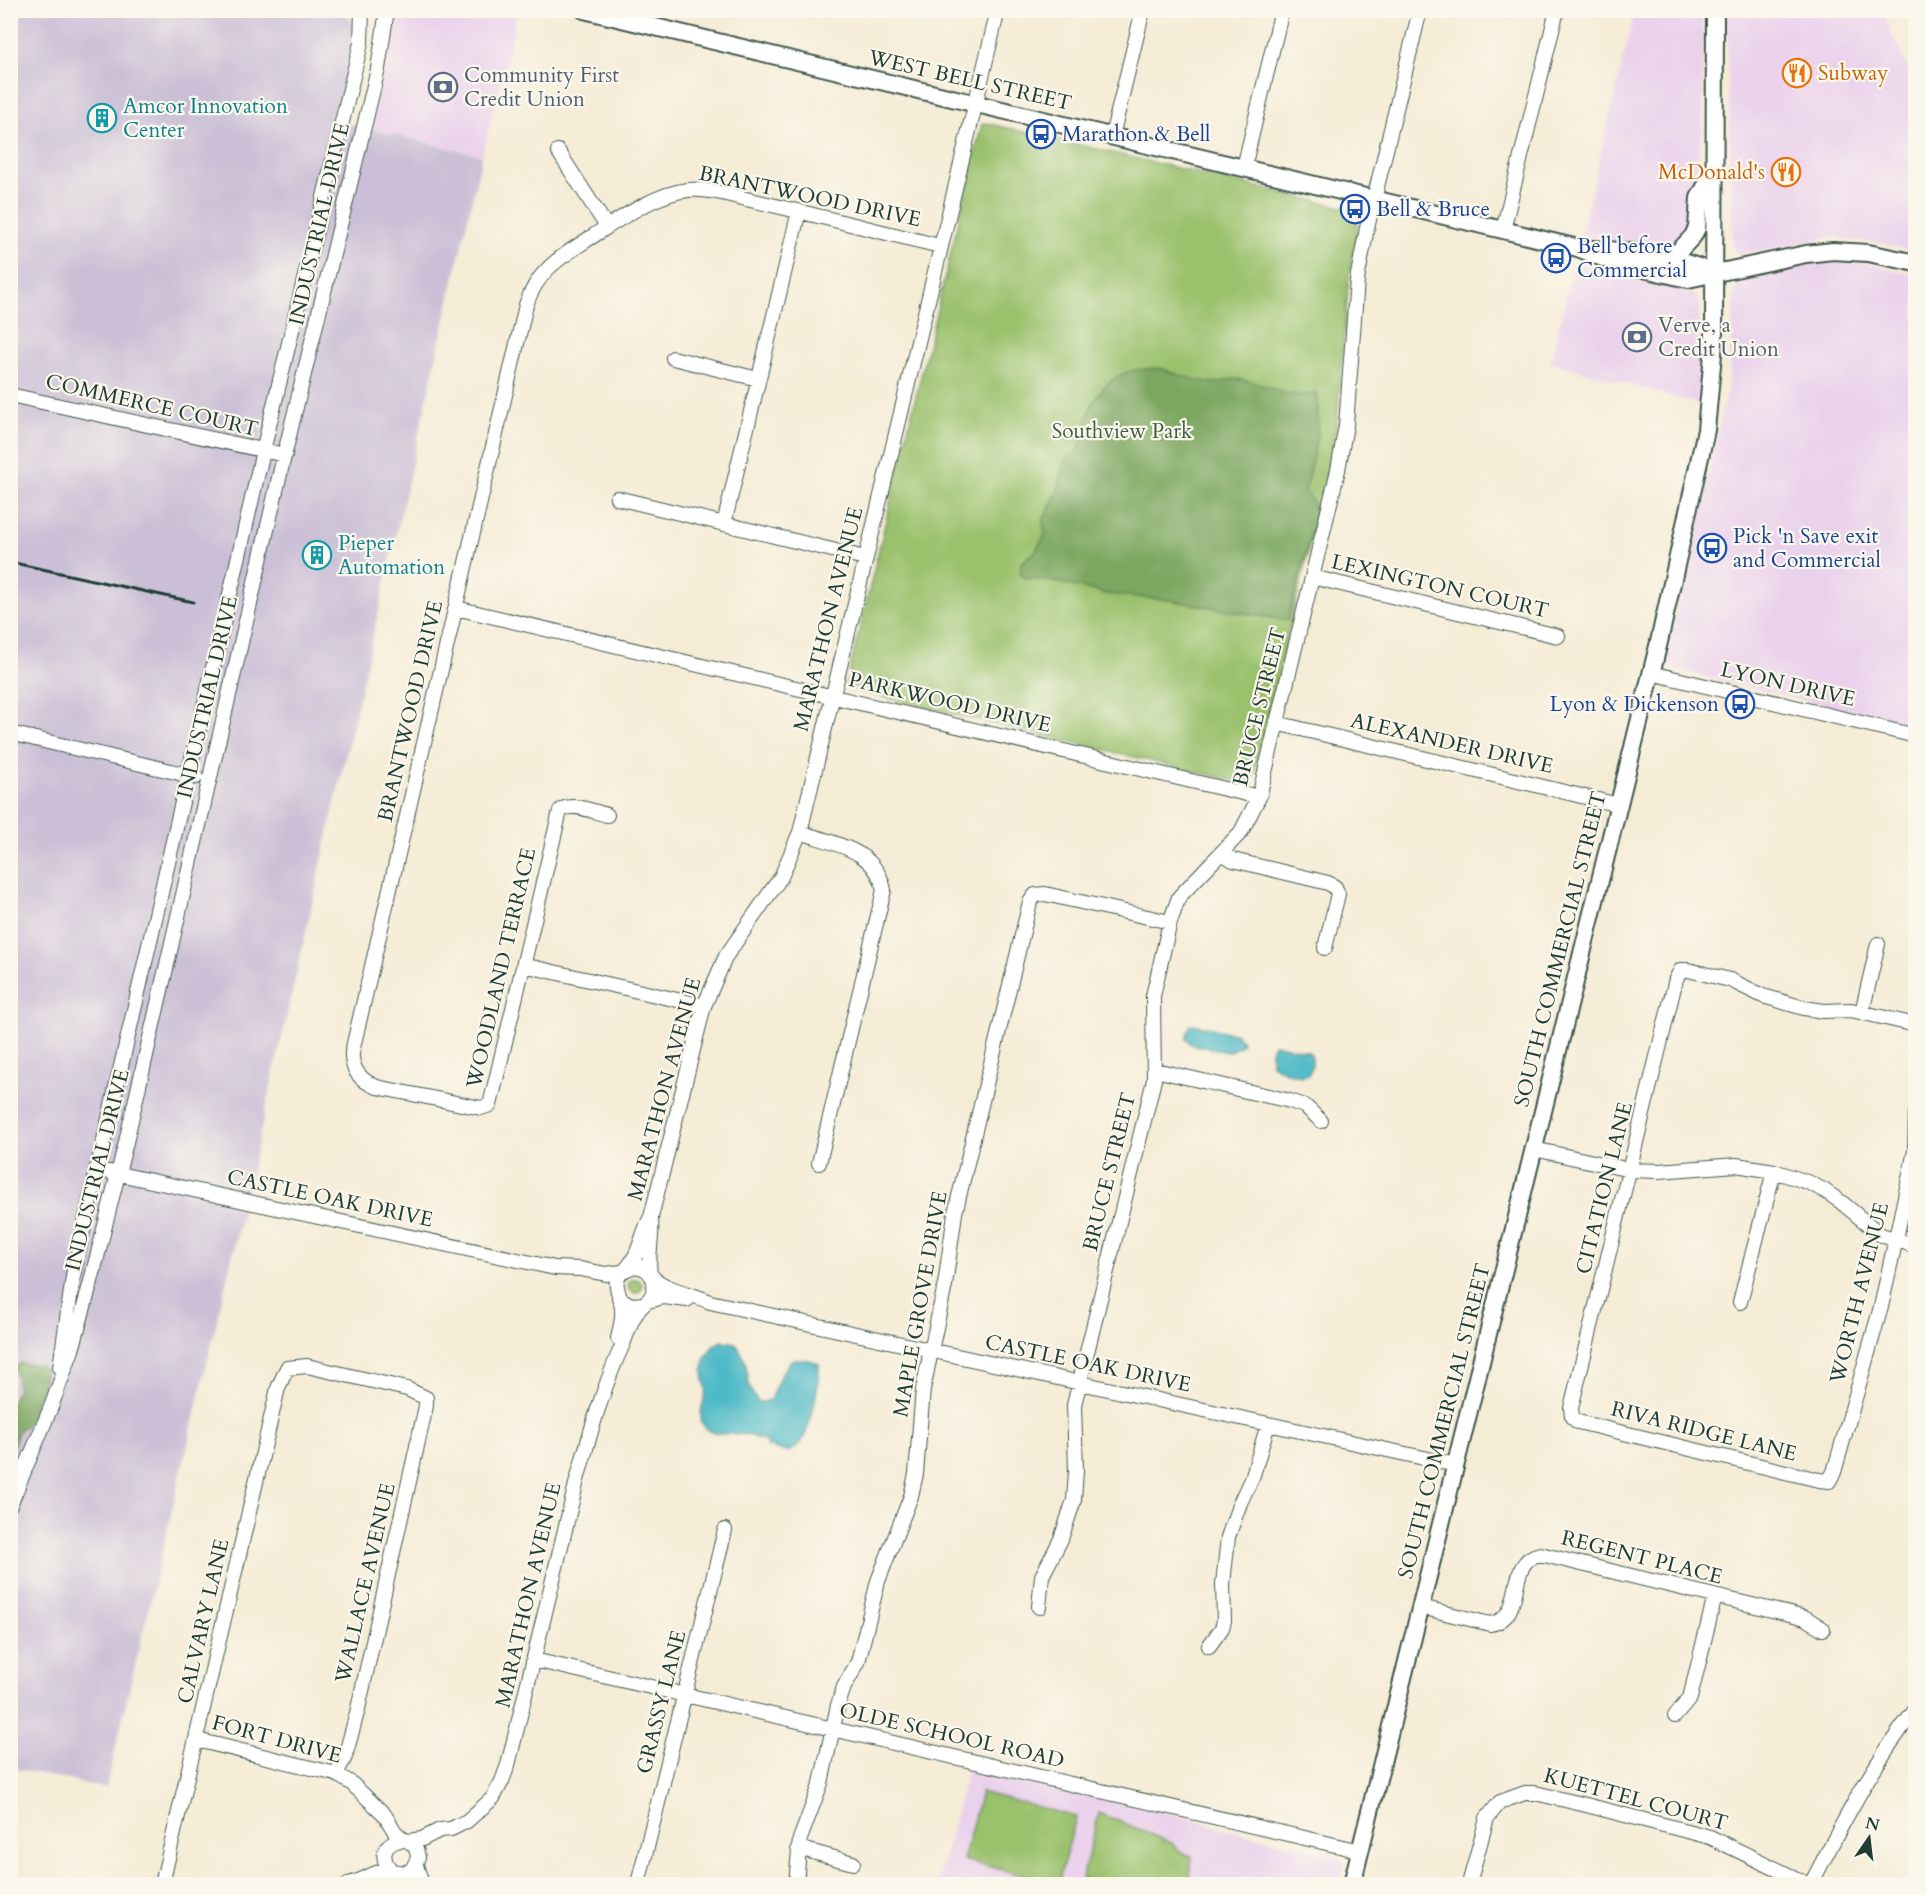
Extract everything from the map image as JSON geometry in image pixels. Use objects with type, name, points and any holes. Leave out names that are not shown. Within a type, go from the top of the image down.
[{"type":"main road","name":"WEST BELL STREET","points":[[584,10],[1578,248],[1613,262],[1688,279],[1714,273]]},
{"type":"main road","name":"SOUTH COMMERCIAL STREET","points":[[1352,1884],[1619,805],[1706,430],[1714,343],[1715,10]]},
{"type":"main road","points":[[1661,258],[1679,251],[1693,236],[1697,228],[1699,198],[1715,170]]},
{"type":"main road","name":"WEST BELL STREET","points":[[1578,248],[1615,250],[1661,258],[1692,264],[1714,273]]},
{"type":"main road","points":[[1714,273],[1806,254],[1833,251],[1868,253],[1916,263]]},
{"type":"street","name":"INDUSTRIAL DRIVE","points":[[58,1390],[72,1278],[96,1169],[263,451],[361,43],[362,10]]},
{"type":"street","name":"INDUSTRIAL DRIVE","points":[[10,1505],[58,1390],[72,1350],[118,1174],[285,455],[378,69],[387,10]]},
{"type":"street","name":"MARATHON AVENUE","points":[[624,1271],[635,1257],[644,1229],[651,1217],[704,1005],[726,956],[781,877],[800,832],[831,695],[998,10]]},
{"type":"street","points":[[1112,136],[1143,10]]},
{"type":"street","points":[[1244,167],[1282,10]]},
{"type":"street","name":"BRUCE STREET","points":[[1039,1606],[1042,1576],[1061,1539],[1074,1500],[1077,1455],[1073,1414],[1154,1080],[1153,996],[1170,922],[1179,897],[1241,832],[1259,797],[1338,470],[1346,425],[1357,280],[1374,199],[1420,10]]},
{"type":"street","points":[[1503,230],[1557,10]]},
{"type":"street","points":[[558,151],[607,227]]},
{"type":"street","name":"BRANTWOOD DRIVE","points":[[352,1063],[352,1052],[530,293],[548,267],[607,227],[662,196],[687,190],[704,190],[799,211],[940,246]]},
{"type":"street","points":[[724,524],[799,211]]},
{"type":"street","points":[[673,358],[758,379]]},
{"type":"street","name":"COMMERCE COURT","points":[[10,395],[285,455]]},
{"type":"street","points":[[618,498],[865,558]]},
{"type":"street","name":"LEXINGTON COURT","points":[[1312,578],[1558,636]]},
{"type":"street","name":"PARKWOOD DRIVE","points":[[456,608],[1259,797]]},
{"type":"street","name":"LYON DRIVE","points":[[1651,673],[1916,736]]},
{"type":"street","name":"ALEXANDER DRIVE","points":[[1276,723],[1619,805]]},
{"type":"street","points":[[10,733],[210,780]]},
{"type":"street","name":"WOODLAND TERRACE","points":[[352,1063],[362,1079],[377,1087],[481,1108],[486,1107],[492,1100],[560,811],[572,807],[607,815]]},
{"type":"street","points":[[800,832],[849,849],[866,858],[878,872],[884,890],[819,1163]]},
{"type":"street","points":[[1222,853],[1233,860],[1328,883],[1335,887],[1338,894],[1325,948]]},
{"type":"street","name":"MAPLE GROVE DRIVE","points":[[796,1884],[798,1848],[821,1783],[844,1687],[862,1650],[878,1581],[911,1496],[916,1474],[923,1389],[945,1285],[955,1213],[1032,898],[1045,894],[1170,922]]},
{"type":"street","points":[[1878,944],[1862,1012],[1916,1025]]},
{"type":"street","points":[[523,965],[704,1005]]},
{"type":"street","name":"CITATION LANE","points":[[1572,1417],[1573,1397],[1676,979],[1681,970],[1730,980],[1763,996],[1804,1008],[1862,1012]]},
{"type":"street","points":[[1155,1070],[1290,1101],[1305,1106],[1320,1121]]},
{"type":"street","name":"WORTH AVENUE","points":[[1829,1480],[1834,1472],[1874,1334],[1915,1151],[1916,1113]]},
{"type":"street","points":[[1534,1149],[1630,1170],[1659,1171],[1736,1165],[1774,1171],[1810,1183],[1825,1191],[1881,1235],[1894,1241],[1916,1246]]},
{"type":"street","name":"CASTLE OAK DRIVE","points":[[96,1169],[555,1268],[580,1269],[606,1274],[624,1271]]},
{"type":"street","points":[[1740,1302],[1774,1171]]},
{"type":"street","name":"MARATHON AVENUE","points":[[651,1217],[653,1232],[648,1260],[651,1275]]},
{"type":"street","points":[[639,1267],[651,1275],[654,1290],[646,1303],[631,1305],[618,1296],[616,1282],[624,1271],[639,1267]]},
{"type":"street","name":"CASTLE OAK DRIVE","points":[[555,1268],[572,1276],[605,1284],[618,1296]]},
{"type":"street","name":"CASTLE OAK DRIVE","points":[[651,1275],[666,1287],[687,1292],[710,1302]]},
{"type":"street","name":"MARATHON AVENUE","points":[[618,1296],[622,1313],[618,1352]]},
{"type":"street","name":"CASTLE OAK DRIVE","points":[[646,1303],[664,1297],[710,1302],[1456,1465]]},
{"type":"street","name":"MARATHON AVENUE","points":[[406,1840],[422,1839],[467,1821],[493,1798],[502,1781],[508,1765],[577,1480],[618,1352],[634,1316],[646,1303]]},
{"type":"street","name":"WALLACE AVENUE","points":[[287,1368],[308,1366],[407,1389],[418,1392],[426,1398],[425,1416],[357,1713],[345,1757],[336,1774]]},
{"type":"street","name":"CALVARY LANE","points":[[162,1884],[278,1388],[287,1368]]},
{"type":"street","name":"RIVA RIDGE LANE","points":[[1572,1417],[1578,1422],[1807,1478],[1829,1480]]},
{"type":"street","points":[[1209,1646],[1222,1628],[1224,1621],[1223,1584],[1228,1537],[1253,1475],[1268,1424]]},
{"type":"street","name":"GRASSY LANE","points":[[638,1884],[725,1530]]},
{"type":"street","name":"REGENT PLACE","points":[[1421,1608],[1490,1624],[1498,1623],[1509,1615],[1523,1564],[1529,1557],[1540,1554],[1806,1618],[1823,1629]]},
{"type":"street","points":[[1675,1716],[1690,1698],[1714,1596]]},
{"type":"street","name":"OLDE SCHOOL ROAD","points":[[534,1660],[1361,1851]]},
{"type":"street","points":[[1809,1884],[1856,1798],[1882,1756],[1916,1709]]},
{"type":"street","name":"FORT DRIVE","points":[[197,1740],[336,1774],[351,1783],[384,1814],[395,1832],[406,1840]]},
{"type":"street","name":"KUETTEL COURT","points":[[1468,1884],[1487,1818],[1500,1802],[1525,1793],[1535,1793],[1710,1837],[1809,1884]]},
{"type":"street","name":"FORT DRIVE","points":[[373,1805],[385,1837],[385,1851]]},
{"type":"street","name":"MARATHON AVENUE","points":[[417,1861],[426,1848],[445,1837],[451,1829]]},
{"type":"street","points":[[348,1884],[355,1875],[375,1863],[394,1841],[406,1840],[416,1848],[422,1884]]},
{"type":"street","points":[[798,1848],[853,1863]]},
{"type":"street","points":[[385,1851],[385,1861],[411,1884]]},
{"type":"street","points":[[348,1884],[360,1882],[379,1872],[412,1870],[417,1861]]},
{"type":"shaded area","points":[[11,11],[343,11],[354,23],[354,44],[337,121],[482,156],[229,1270],[106,1788],[11,1768]]},
{"type":"shaded area","points":[[399,11],[518,11],[482,156],[371,129],[394,22]]},
{"type":"shaded area","points":[[1635,11],[1703,11],[1703,129],[1696,166],[1694,225],[1671,250],[1643,249],[1581,235]]},
{"type":"shaded area","points":[[1726,11],[1883,11],[1915,83],[1915,251],[1877,243],[1845,240],[1840,237],[1744,254],[1736,253],[1733,249]]},
{"type":"shaded area","points":[[1575,261],[1685,289],[1696,296],[1699,302],[1698,404],[1550,362]]},
{"type":"shaded area","points":[[1865,263],[1915,275],[1915,727],[1678,670],[1667,666],[1665,661],[1728,388],[1735,288],[1746,280],[1786,268],[1808,264]]},
{"type":"shaded area","points":[[968,1767],[1197,1820],[1223,1829],[1335,1855],[1345,1865],[1340,1884],[937,1884]]},
{"type":"green space","name":"Southview Park","points":[[986,123],[1360,212],[1349,276],[1337,422],[1330,462],[1254,773],[1248,782],[1243,783],[853,690],[846,685],[982,124]]},
{"type":"green space","points":[[1158,368],[1209,382],[1244,380],[1296,395],[1318,393],[1318,433],[1305,491],[1313,503],[1316,514],[1288,620],[1169,600],[1107,594],[1062,583],[1026,578],[1020,574],[1021,563],[1035,552],[1045,535],[1043,521],[1057,493],[1065,460],[1079,450],[1088,416],[1098,395],[1114,379],[1125,373]]},
{"type":"green space","points":[[635,1279],[640,1281],[642,1286],[640,1291],[635,1293],[630,1291],[628,1286],[630,1281]]},
{"type":"green space","points":[[20,1363],[39,1365],[45,1370],[44,1381],[29,1423],[18,1431],[11,1454],[11,1401],[18,1390],[14,1368]]},
{"type":"green space","points":[[981,1792],[1076,1817],[1058,1884],[963,1860]]},
{"type":"green space","points":[[1099,1813],[1172,1843],[1181,1852],[1192,1856],[1190,1876],[1194,1884],[1099,1884],[1082,1879]]},
{"type":"water","points":[[1194,1024],[1236,1034],[1242,1041],[1241,1045],[1228,1052],[1191,1044],[1186,1038],[1190,1026]]},
{"type":"water","points":[[1274,1044],[1310,1053],[1312,1062],[1308,1075],[1299,1076],[1289,1073],[1272,1064],[1271,1051]]},
{"type":"water","points":[[722,1341],[735,1343],[740,1351],[745,1362],[750,1389],[758,1402],[770,1400],[781,1374],[791,1360],[810,1360],[819,1364],[808,1426],[803,1438],[790,1451],[767,1447],[765,1441],[751,1436],[718,1433],[705,1427],[701,1416],[706,1388],[703,1373],[704,1362],[712,1347]]},
{"type":"railway","points":[[10,562],[193,602]]},
{"type":"place","name":"Subway","points":[[1797,73]]},
{"type":"place","name":"Community First Credit Union","points":[[443,87]]},
{"type":"place","name":"Amcor Innovation Center","points":[[102,118]]},
{"type":"place","name":"Marathon & Bell","points":[[1041,134]]},
{"type":"place","name":"McDonald's","points":[[1786,172]]},
{"type":"place","name":"Bell & Bruce","points":[[1355,209]]},
{"type":"place","name":"Bell before Commercial","points":[[1556,258]]},
{"type":"place","name":"Verve, a Credit Union","points":[[1637,337]]},
{"type":"place","name":"Pick 'n Save exit and Commercial","points":[[1712,548]]},
{"type":"place","name":"Pieper Automation","points":[[317,555]]},
{"type":"place","name":"Lyon & Dickenson","points":[[1740,704]]}]
